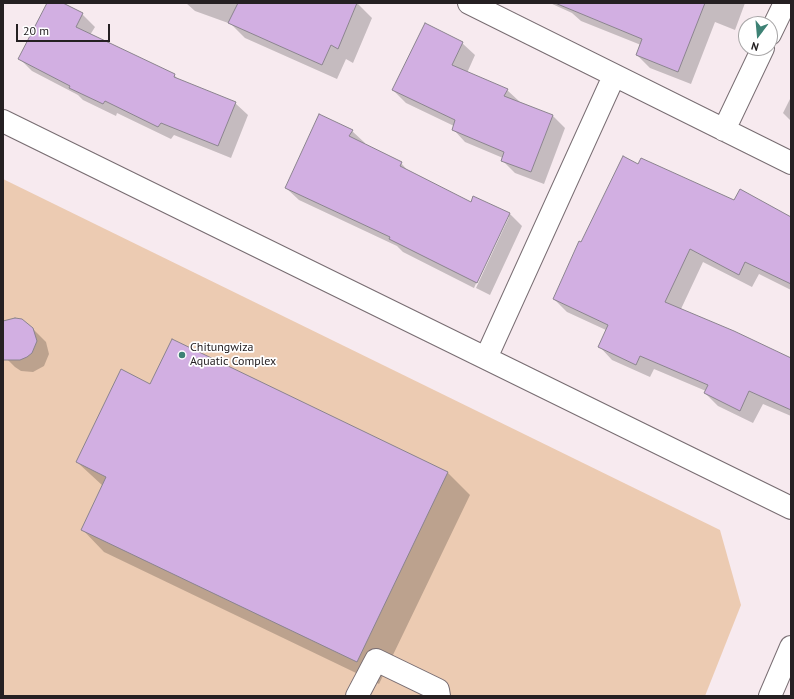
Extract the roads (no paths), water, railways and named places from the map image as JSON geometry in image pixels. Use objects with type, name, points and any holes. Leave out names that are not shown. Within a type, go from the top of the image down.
[{"type":"street","points":[[469,3],[791,163]]},
{"type":"street","points":[[778,17],[785,3]]},
{"type":"street","points":[[724,130],[759,56]]},
{"type":"street","points":[[486,358],[614,76]]},
{"type":"street","points":[[3,121],[791,508]]},
{"type":"street","points":[[770,696],[790,654]]},
{"type":"street","points":[[357,696],[376,660],[438,690],[439,696]]},
{"type":"place","name":"Chitungwiza Aquatic Complex","points":[[182,355]]}]
